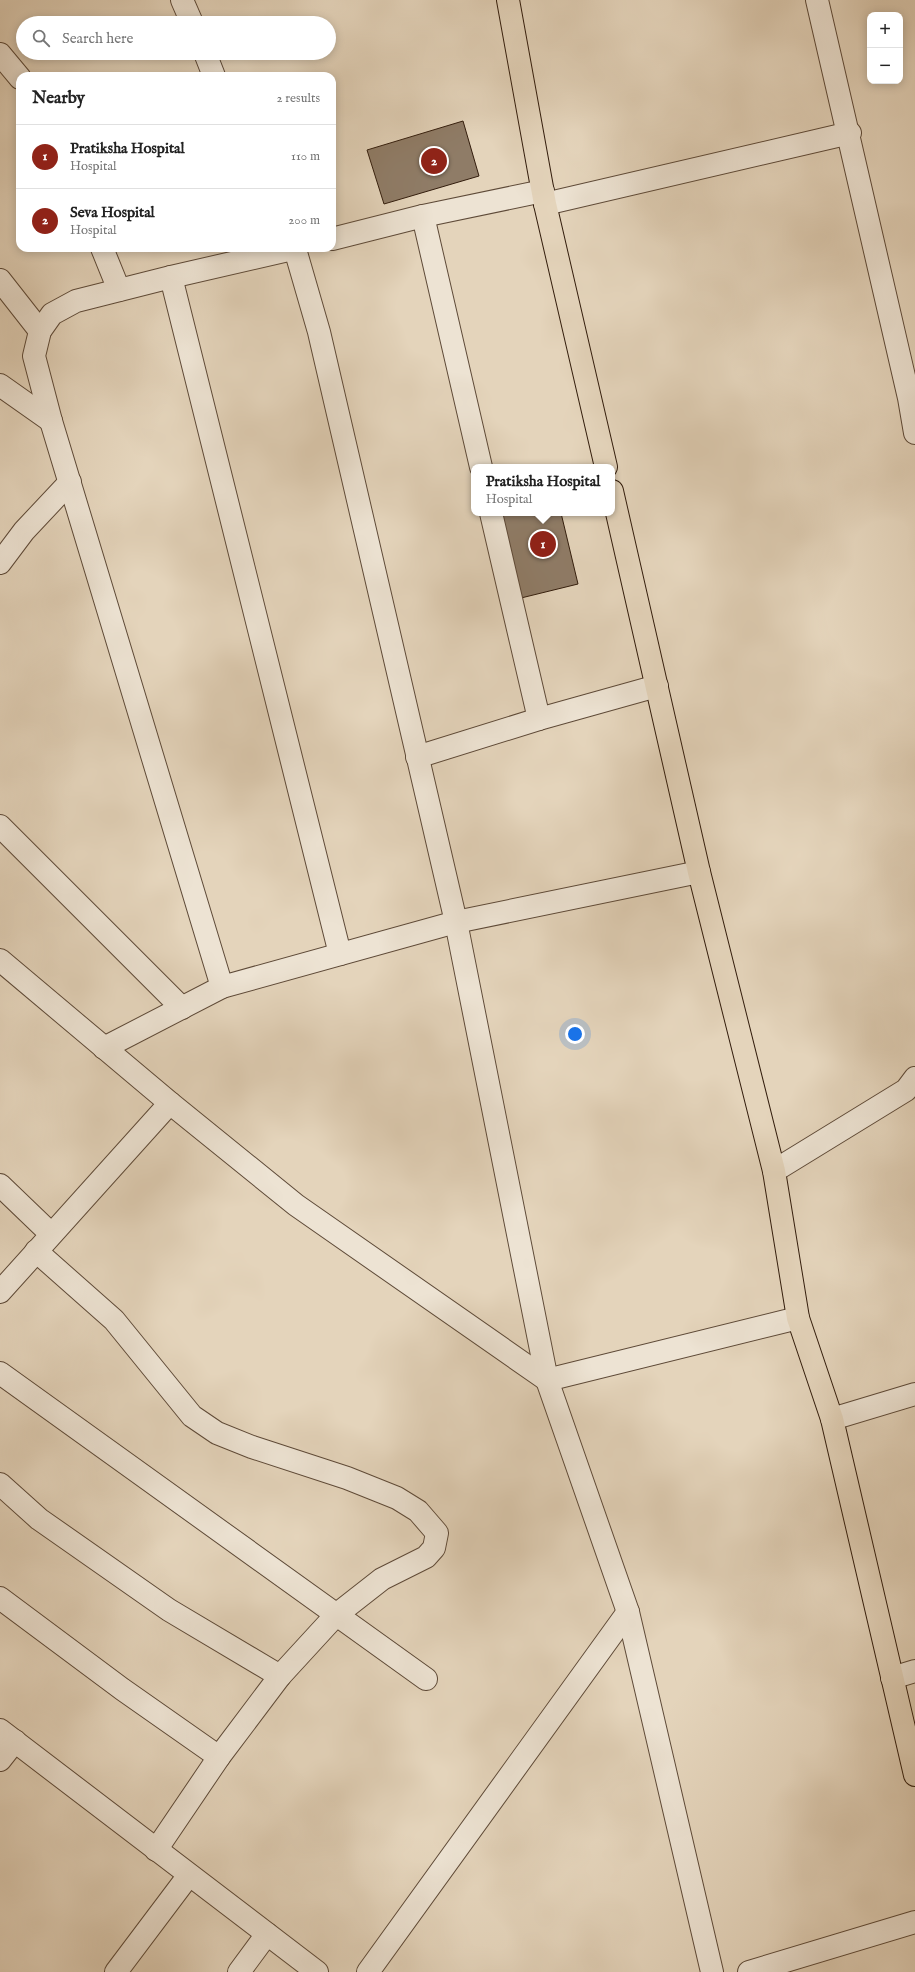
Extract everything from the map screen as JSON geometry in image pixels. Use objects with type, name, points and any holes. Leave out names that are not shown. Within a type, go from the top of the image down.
[{"type":"main road","points":[[508,0],[544,198],[605,464]]},
{"type":"main road","points":[[615,504],[699,872],[774,1171],[798,1318],[832,1419],[892,1678],[914,1763]]},
{"type":"street","points":[[182,0],[189,16]]},
{"type":"street","points":[[818,0],[912,398],[915,433]]},
{"type":"street","points":[[0,54],[16,73]]},
{"type":"street","points":[[207,60],[212,72]]},
{"type":"street","points":[[336,238],[423,216],[544,198],[850,133]]},
{"type":"street","points":[[423,216],[480,464]]},
{"type":"street","points":[[104,252],[119,290]]},
{"type":"street","points":[[222,987],[51,421],[34,356],[40,331],[52,314],[76,301],[279,252]]},
{"type":"street","points":[[297,252],[319,332],[456,922],[547,1380],[628,1612],[712,1972]]},
{"type":"street","points":[[171,277],[340,954]]},
{"type":"street","points":[[0,280],[40,331]]},
{"type":"street","points":[[0,385],[51,421]]},
{"type":"street","points":[[0,563],[24,531],[70,482]]},
{"type":"street","points":[[492,516],[539,719]]},
{"type":"street","points":[[417,756],[539,719],[657,686]]},
{"type":"street","points":[[0,826],[182,1008]]},
{"type":"street","points":[[104,1048],[222,987],[456,922],[699,872]]},
{"type":"street","points":[[0,960],[170,1103],[296,1205],[547,1380],[798,1318]]},
{"type":"street","points":[[774,1171],[906,1090],[915,1078]]},
{"type":"street","points":[[0,1292],[170,1103]]},
{"type":"street","points":[[0,1185],[51,1234]]},
{"type":"street","points":[[36,1251],[114,1320],[192,1416],[217,1433],[252,1447],[347,1478],[397,1498],[418,1510],[436,1533],[434,1548],[426,1557],[382,1579],[336,1615],[280,1676],[219,1757],[156,1850]]},
{"type":"street","points":[[0,1373],[426,1679]]},
{"type":"street","points":[[832,1419],[915,1394]]},
{"type":"street","points":[[0,1484],[39,1519],[163,1605],[280,1676]]},
{"type":"street","points":[[0,1598],[122,1689],[219,1757]]},
{"type":"street","points":[[368,1972],[628,1612]]},
{"type":"street","points":[[892,1678],[915,1671]]},
{"type":"street","points":[[0,1760],[7,1735],[317,1972]]},
{"type":"street","points":[[116,1972],[189,1875]]},
{"type":"street","points":[[749,1972],[915,1922]]},
{"type":"street","points":[[239,1972],[266,1934]]},
{"type":"building","points":[[463,121],[479,176],[384,204],[367,150]]},
{"type":"building","points":[[502,516],[562,516],[578,584],[521,598]]},
{"type":"place","name":"Seva Hospital","points":[[434,161]]},
{"type":"place","name":"Pratiksha Hospital","points":[[543,544]]}]
